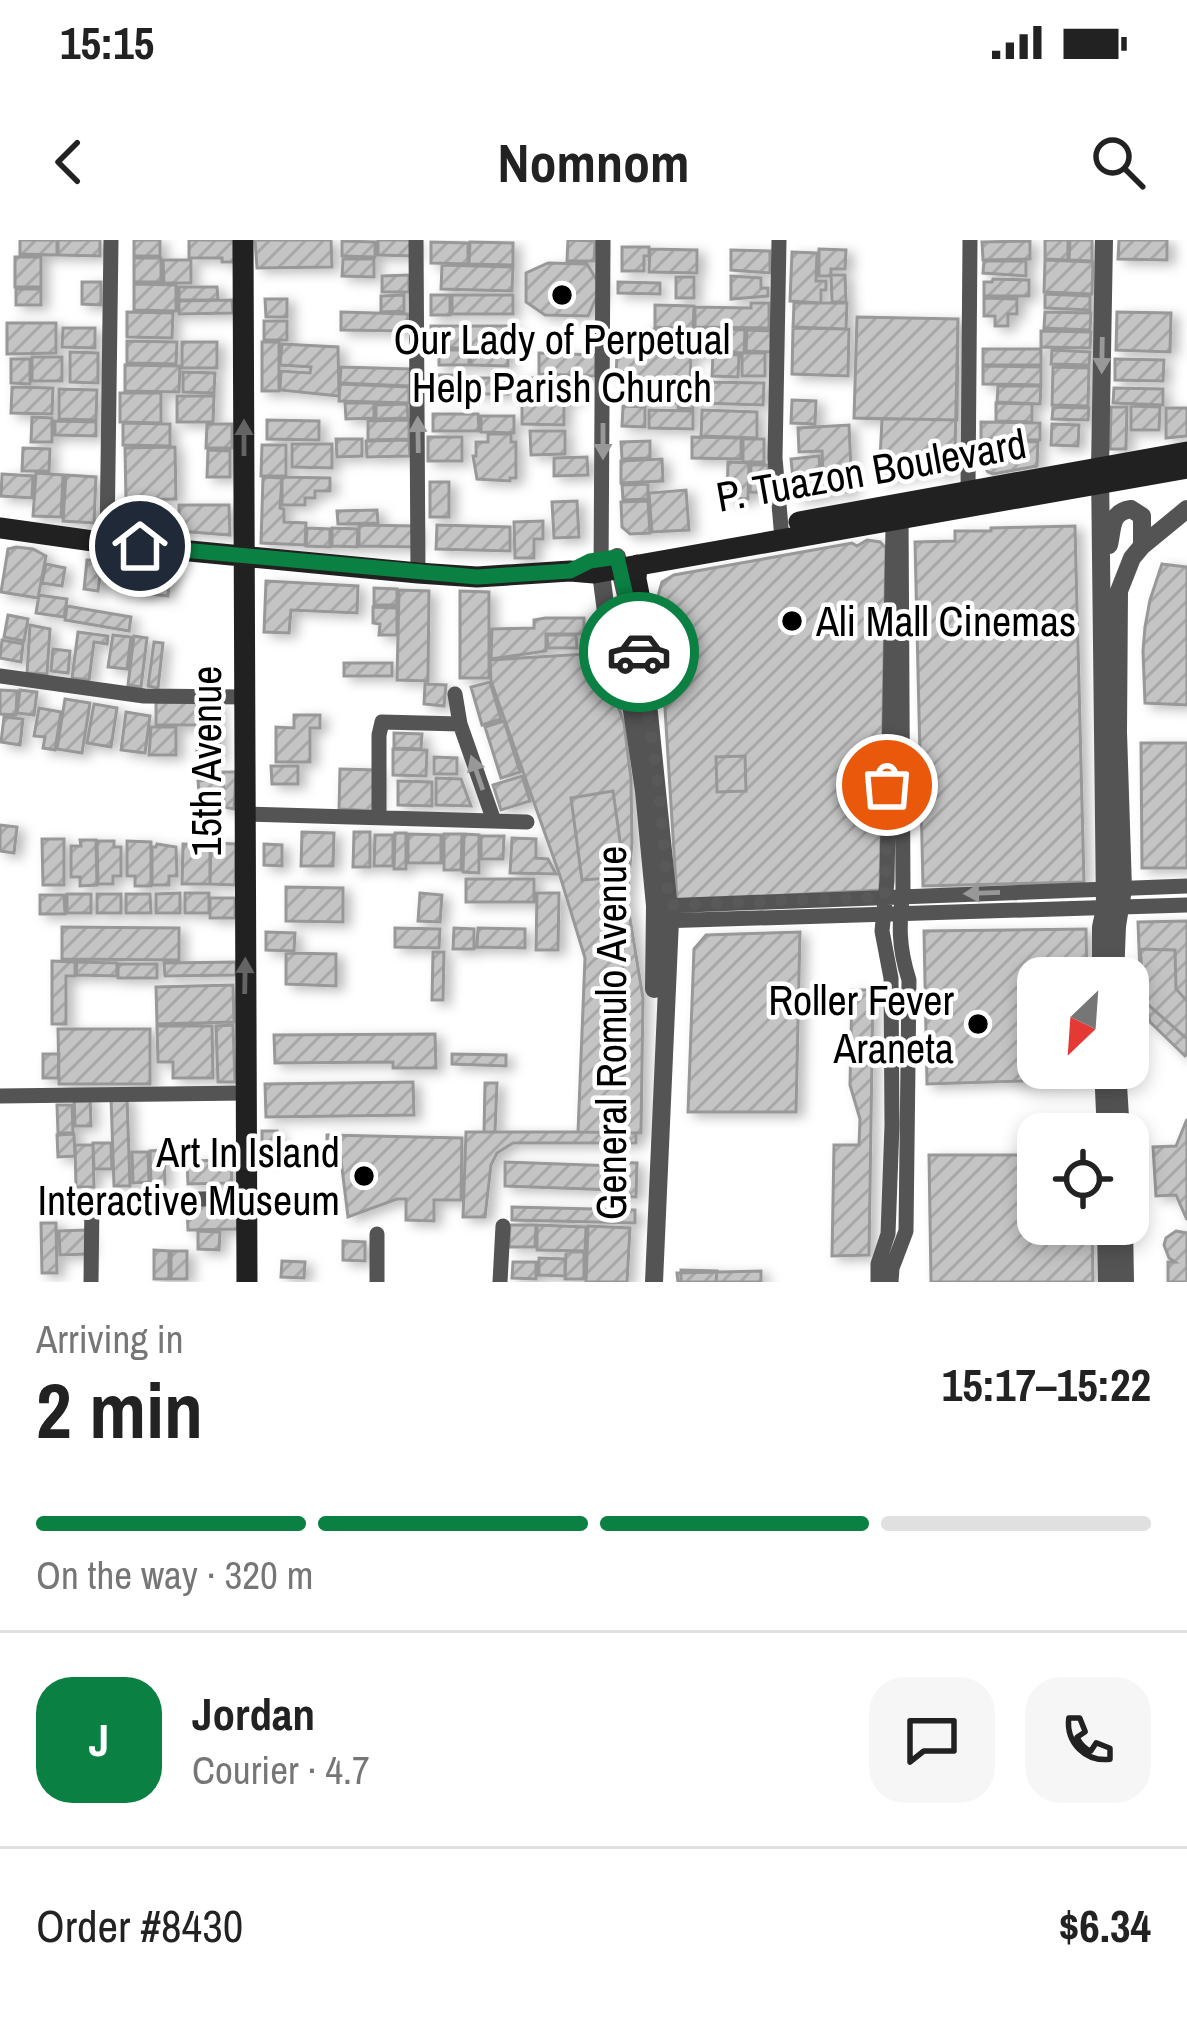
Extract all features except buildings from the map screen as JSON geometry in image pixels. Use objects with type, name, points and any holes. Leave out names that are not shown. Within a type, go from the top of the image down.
[{"type":"main road","name":"15th Avenue","points":[[243,240],[247,1282]]},
{"type":"main road","name":"P. Tuazon Boulevard","points":[[0,528],[107,543],[477,577],[570,571],[590,561],[616,565],[1100,477],[1187,452]]},
{"type":"main road","name":"P. Tuazon Boulevard","points":[[896,512],[968,490],[1187,468]]},
{"type":"main road","points":[[616,565],[636,579],[645,638],[642,664]]},
{"type":"street","points":[[107,543],[111,240]]},
{"type":"street","points":[[416,240],[418,573]]},
{"type":"street","points":[[603,240],[616,565]]},
{"type":"street","points":[[779,240],[776,458],[780,532]]},
{"type":"street","points":[[968,490],[970,240]]},
{"type":"street","points":[[1105,240],[1101,569],[1116,957]]},
{"type":"street","points":[[1101,569],[1115,516],[1121,510],[1131,509],[1142,516],[1142,546]]},
{"type":"street","points":[[1104,957],[1113,898],[1118,608],[1132,558],[1187,509]]},
{"type":"street","points":[[891,1282],[905,1231],[909,980],[893,904],[896,512]]},
{"type":"street","name":"General Romulo Avenue","points":[[616,565],[642,664],[658,783],[662,913],[650,1272]]},
{"type":"street","name":"General Romulo Avenue","points":[[616,565],[609,634],[634,715],[662,913]]},
{"type":"street","points":[[609,634],[619,628],[635,633]]},
{"type":"street","points":[[0,676],[144,696],[245,697]]},
{"type":"street","points":[[455,694],[460,724],[494,821]]},
{"type":"street","points":[[379,817],[382,722],[460,724]]},
{"type":"street","points":[[244,814],[526,822]]},
{"type":"street","points":[[1113,898],[1187,886]]},
{"type":"street","points":[[662,913],[1113,898],[1187,904]]},
{"type":"street","points":[[878,1282],[878,1264],[888,1234],[892,1125],[891,978],[883,946],[893,904]]},
{"type":"street","points":[[0,1096],[247,1093]]},
{"type":"street","points":[[62,1202],[246,1198]]},
{"type":"street","points":[[91,1282],[92,1201]]},
{"type":"street","points":[[500,1282],[502,1226]]},
{"type":"street","points":[[377,1234],[377,1282]]},
{"type":"street","points":[[1106,1245],[1106,1282]]},
{"type":"street","points":[[1124,1245],[1125,1282]]},
{"type":"way so far","points":[[639,652],[669,905],[885,897],[887,785]]},
{"type":"place","name":"Our Lady of Perpetual Help Parish Church","points":[[562,295]]},
{"type":"place","name":"Ali Mall Cinemas","points":[[792,621]]},
{"type":"place","name":"Roller Fever Araneta","points":[[978,1024]]},
{"type":"place","name":"Art In Island Interactive Museum","points":[[364,1176]]},
{"type":"route","points":[[140,546],[477,577],[570,571],[590,561],[617,557],[639,652]]}]
